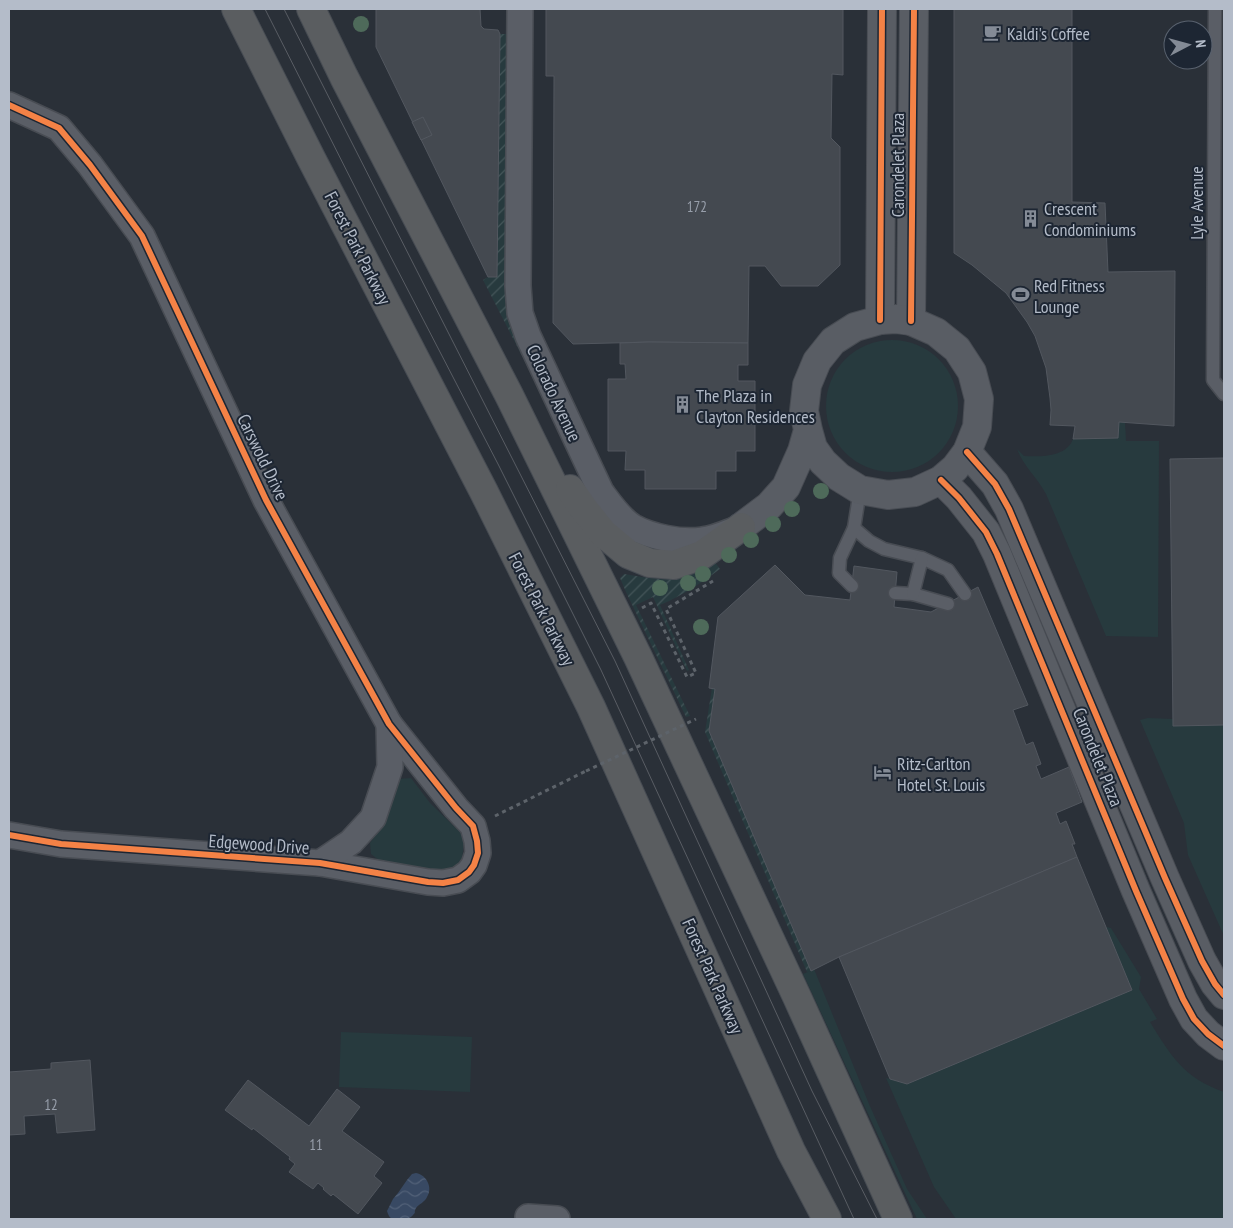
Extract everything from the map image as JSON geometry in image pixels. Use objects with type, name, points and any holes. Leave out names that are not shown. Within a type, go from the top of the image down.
[{"type":"highway","name":"Forest Park Parkway","points":[[236,9],[484,492],[591,707],[791,1151],[827,1219]]},
{"type":"highway","points":[[311,9],[344,77],[509,395],[642,666],[797,997],[898,1219]]},
{"type":"highway","points":[[509,395],[583,508],[604,533],[628,554],[650,563],[674,565],[702,555],[741,528]]},
{"type":"highway","points":[[791,1151],[815,1219]]},
{"type":"street","name":"Colorado Avenue","points":[[520,9],[518,121],[518,286],[520,313],[528,336],[601,492],[614,509],[632,526],[652,535],[678,540],[700,541],[718,537],[741,528],[769,506],[786,487],[802,451],[808,430]]},
{"type":"street","name":"Carondelet Plaza","points":[[880,320],[882,9]]},
{"type":"street","name":"Carondelet Plaza","points":[[911,321],[914,9]]},
{"type":"street","name":"Carswold Drive","points":[[9,106],[59,128],[90,165],[142,236],[266,500],[389,724],[472,826],[477,841]]},
{"type":"street","name":"Carondelet Plaza","points":[[881,121],[913,121]]},
{"type":"street","points":[[896,319],[911,321],[936,332],[957,349],[972,372],[979,399],[977,427],[967,452],[955,468],[941,480],[916,492],[888,495],[860,490],[838,477],[823,462],[813,448],[804,411],[807,385],[817,361],[834,341],[855,327],[880,320],[896,319]]},
{"type":"street","name":"Carondelet Plaza","points":[[967,452],[995,484],[1009,509],[1149,885],[1183,999],[1194,1019],[1208,1034],[1224,1046]]},
{"type":"street","name":"Carondelet Plaza","points":[[941,480],[960,498],[986,532],[1149,885],[1224,995]]},
{"type":"street","name":"Carswold Drive","points":[[320,863],[351,842],[373,818],[390,767],[389,724]]},
{"type":"street","name":"Edgewood Drive","points":[[9,835],[61,844],[320,863],[428,882],[458,880],[469,872],[474,865],[478,853],[477,841]]},
{"type":"street","points":[[528,1218],[557,1219]]},
{"type":"lane","name":"Lyle Avenue","points":[[1215,9],[1213,380],[1224,394]]},
{"type":"lane","points":[[852,586],[839,573],[840,558],[854,528],[860,490]]},
{"type":"lane","points":[[854,528],[869,541],[884,549],[922,558],[948,570],[965,594]]},
{"type":"lane","points":[[913,594],[922,558]]},
{"type":"lane","points":[[895,593],[913,594],[948,604]]},
{"type":"path","points":[[646,616],[642,608],[651,603],[687,677],[696,673],[666,609],[697,591]]},
{"type":"path","points":[[490,818],[696,719]]},
{"type":"green space","points":[[500,34],[507,34],[509,288],[574,457],[483,280],[488,277],[497,277]]},
{"type":"green space","points":[[892,340],[917,345],[928,351],[938,360],[947,370],[953,381],[958,406],[953,431],[947,442],[938,452],[928,461],[917,467],[892,472],[867,467],[856,461],[846,452],[837,442],[831,431],[826,406],[831,381],[837,370],[846,360],[856,351],[867,345]]},
{"type":"green space","points":[[1119,422],[1125,422],[1126,441],[1159,441],[1158,637],[1106,636],[1046,494],[1017,449],[1024,456],[1045,456],[1059,453],[1070,445],[1073,439],[1118,438]]},
{"type":"green space","points":[[714,561],[720,569],[676,598],[660,605],[689,670],[687,671],[653,597],[636,605],[690,716],[686,717],[620,578],[624,574],[653,578],[675,577]]},
{"type":"green space","points":[[712,688],[715,689],[709,731],[811,971],[807,972],[705,732]]},
{"type":"green space","points":[[1148,718],[1173,719],[1173,726],[1224,725],[1224,936],[1188,855],[1184,823],[1140,720]]},
{"type":"green space","points":[[411,778],[430,803],[465,837],[462,858],[451,874],[380,861],[371,854],[370,843],[385,822],[391,793],[398,779]]},
{"type":"green space","points":[[1106,927],[1111,928],[1141,977],[1139,989],[1157,1019],[1150,1022],[1172,1055],[1189,1073],[1224,1092],[1224,1219],[956,1219],[934,1187],[886,1078],[907,1084],[1132,990]]},
{"type":"green space","points":[[814,969],[869,1104],[907,1189],[927,1219],[917,1219],[803,974]]},
{"type":"green space","points":[[341,1032],[472,1037],[470,1092],[339,1087]]},
{"type":"water","points":[[416,1173],[423,1176],[428,1182],[429,1193],[427,1197],[416,1208],[415,1213],[411,1217],[402,1220],[393,1219],[387,1211],[393,1199],[412,1174]]},
{"type":"building","points":[[376,9],[480,9],[481,26],[484,29],[498,30],[500,34],[497,277],[488,277],[376,47]]},
{"type":"building","points":[[546,9],[843,9],[843,75],[832,74],[831,138],[840,147],[840,265],[818,286],[781,286],[765,266],[749,266],[748,343],[649,342],[573,344],[553,323],[554,76],[546,76]]},
{"type":"building","name":"Crescent Condominiums","points":[[954,9],[1072,9],[1072,202],[1105,203],[1108,272],[1175,271],[1174,426],[1119,422],[1118,438],[1073,439],[1075,426],[1050,425],[1051,410],[1046,368],[1035,336],[1006,293],[954,253]]},
{"type":"building","points":[[423,117],[432,135],[421,140],[412,122]]},
{"type":"building","name":"The Plaza in Clayton Residences","points":[[620,343],[748,343],[748,365],[738,365],[738,381],[755,381],[755,451],[736,451],[736,471],[716,471],[716,489],[645,489],[645,470],[625,470],[626,451],[608,451],[608,379],[626,379],[625,364],[620,364]]},
{"type":"building","points":[[1224,458],[1224,725],[1173,726],[1170,459]]},
{"type":"building","name":"Ritz-Carlton Hotel St. Louis","points":[[775,565],[805,595],[850,600],[854,566],[897,572],[894,607],[931,612],[978,587],[1028,705],[1013,710],[1026,745],[1033,742],[1041,764],[1036,766],[1041,779],[1069,767],[1082,802],[1056,813],[1060,824],[1066,821],[1075,844],[1072,844],[1077,857],[839,957],[811,971],[709,731],[715,689],[709,688],[718,617]]},
{"type":"building","points":[[1077,857],[1132,990],[907,1084],[890,1079],[839,957]]},
{"type":"building","points":[[90,1060],[95,1130],[57,1133],[55,1114],[24,1116],[25,1134],[9,1135],[9,1072],[51,1069],[51,1063]]},
{"type":"building","points":[[248,1080],[309,1126],[337,1089],[360,1107],[342,1131],[384,1162],[374,1176],[382,1183],[358,1214],[333,1194],[331,1196],[318,1183],[313,1189],[289,1172],[295,1164],[289,1159],[290,1157],[253,1128],[252,1130],[225,1110]]},
{"type":"tram line","points":[[265,9],[498,464],[601,670],[854,1219]]},
{"type":"tram line","points":[[284,9],[615,661],[812,1091],[877,1219]]},
{"type":"cycle path","points":[[880,320],[882,9]]},
{"type":"cycle path","points":[[911,321],[914,9]]},
{"type":"cycle path","points":[[9,105],[59,128],[90,165],[142,236],[266,500],[389,724],[456,808],[473,826],[478,853],[474,865],[469,872],[458,880],[443,883],[320,863],[61,844],[9,835]]},
{"type":"cycle path","points":[[967,452],[995,484],[1009,509],[1165,878],[1202,961],[1215,984],[1224,995]]},
{"type":"cycle path","points":[[941,480],[959,498],[986,532],[997,554],[1136,891],[1183,999],[1194,1019],[1208,1034],[1224,1046]]},
{"type":"place","name":"Kaldi's Coffee","points":[[993,33]]},
{"type":"place","name":"Crescent Condominiums","points":[[1030,218]]},
{"type":"place","name":"Red Fitness Lounge","points":[[1020,295]]},
{"type":"place","name":"The Plaza in Clayton Residences","points":[[682,405]]},
{"type":"place","name":"Ritz-Carlton Hotel St. Louis","points":[[883,773]]}]
